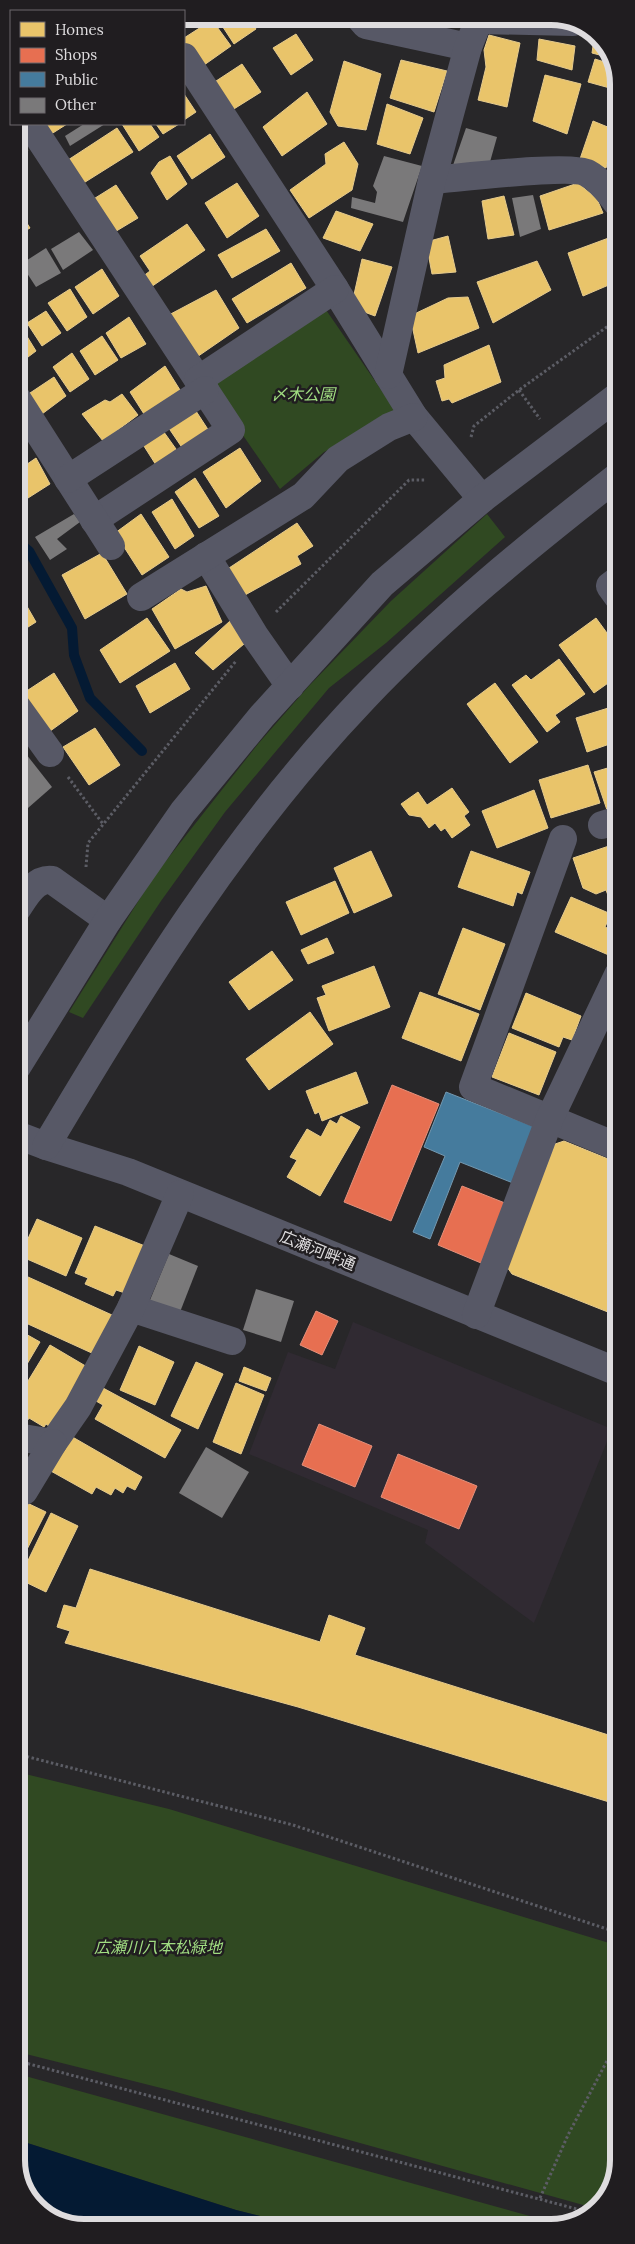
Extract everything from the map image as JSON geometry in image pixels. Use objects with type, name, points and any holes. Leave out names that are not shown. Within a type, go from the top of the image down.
[{"type":"street","points":[[366,25],[468,47]]},
{"type":"street","points":[[388,375],[432,180],[468,47],[477,25]]},
{"type":"street","points":[[185,59],[335,289],[414,418],[482,499]]},
{"type":"street","points":[[31,125],[231,430],[94,520]]},
{"type":"street","points":[[432,180],[561,170],[586,172],[610,186]]},
{"type":"street","points":[[68,479],[335,289]]},
{"type":"street","points":[[25,1054],[108,920],[183,812],[290,686],[382,584],[482,499],[610,402]]},
{"type":"street","points":[[25,411],[111,546]]},
{"type":"street","points":[[140,597],[303,496],[338,459],[389,428],[414,418]]},
{"type":"street","points":[[46,1146],[90,1072],[211,883],[294,777],[362,700],[440,622],[524,549],[610,482]]},
{"type":"street","points":[[206,556],[255,636],[290,686]]},
{"type":"street","points":[[25,718],[50,753]]},
{"type":"street","points":[[564,839],[474,1087],[610,1144]]},
{"type":"street","points":[[25,897],[38,883],[52,880],[108,920]]},
{"type":"street","points":[[476,1315],[550,1118],[610,992]]},
{"type":"street","name":"広瀬河畔通","points":[[25,1137],[46,1146],[128,1172],[610,1369]]},
{"type":"street","points":[[25,1489],[53,1443],[78,1407],[130,1308],[180,1194]]},
{"type":"street","points":[[130,1308],[232,1342]]},
{"type":"street","points":[[25,1438],[53,1443]]},
{"type":"path","points":[[83,871],[88,864],[88,843],[266,622],[409,480],[427,480],[470,444],[474,426],[519,390],[610,325]]},
{"type":"path","points":[[519,390],[541,421]]},
{"type":"path","points":[[50,753],[103,824]]},
{"type":"path","points":[[25,1756],[293,1826],[610,1930]]},
{"type":"path","points":[[540,2198],[568,2135],[610,2055]]},
{"type":"path","points":[[25,2062],[582,2210]]},
{"type":"shaded area","points":[[353,1322],[610,1428],[610,1434],[534,1623],[425,1543],[428,1530],[249,1454],[288,1352],[335,1369]]},
{"type":"green space","name":"〆木公園","points":[[324,307],[395,410],[358,434],[324,452],[280,489],[207,383]]},
{"type":"green space","points":[[487,514],[505,537],[386,643],[329,688],[225,812],[161,901],[83,1018],[69,1012],[154,876],[258,744],[308,687],[391,601]]},
{"type":"green space","name":"広瀬川八本松緑地","points":[[25,1774],[169,1809],[610,1943],[610,2160],[604,2186],[598,2196],[587,2206],[169,2090],[25,2054]]},
{"type":"green space","points":[[25,2076],[541,2219],[273,2219],[236,2210],[25,2142]]},
{"type":"water","points":[[25,2142],[236,2210],[273,2219],[80,2219],[61,2215],[45,2204],[33,2190],[26,2172]]},
{"type":"building: Homes","points":[[204,25],[216,25],[231,46],[197,70],[185,51],[185,37]]},
{"type":"building: Homes","points":[[222,25],[254,25],[256,29],[234,44]]},
{"type":"building: Homes","points":[[296,34],[313,60],[291,75],[273,48]]},
{"type":"building: Homes","points":[[489,35],[520,43],[507,107],[478,100],[486,67],[484,50]]},
{"type":"building: Homes","points":[[539,39],[575,46],[572,70],[537,60]]},
{"type":"building: Homes","points":[[593,43],[603,56],[592,53]]},
{"type":"building: Homes","points":[[595,59],[606,63],[610,88],[588,82]]},
{"type":"building: Homes","points":[[401,60],[447,71],[434,112],[390,98]]},
{"type":"building: Homes","points":[[344,61],[381,74],[366,130],[338,126],[330,112]]},
{"type":"building: Homes","points":[[242,64],[261,92],[229,112],[210,85]]},
{"type":"building: Homes","points":[[545,75],[581,84],[567,134],[533,121]]},
{"type":"building: Homes","points":[[307,92],[327,124],[282,156],[263,127]]},
{"type":"building: Homes","points":[[185,96],[196,112],[185,119]]},
{"type":"building: Homes","points":[[387,104],[423,118],[410,154],[377,144]]},
{"type":"building: Homes","points":[[593,121],[610,128],[610,151],[606,168],[580,159]]},
{"type":"building: Homes","points":[[37,125],[65,125],[45,138]]},
{"type":"building: Homes","points":[[123,125],[151,125],[159,137],[139,151]]},
{"type":"building: Homes","points":[[157,125],[177,125],[163,134]]},
{"type":"building: Homes","points":[[117,128],[133,152],[82,184],[68,160]]},
{"type":"building: Homes","points":[[210,134],[225,157],[192,179],[177,156]]},
{"type":"building: Homes","points":[[344,142],[358,164],[352,190],[309,218],[290,190],[326,164],[325,154]]},
{"type":"building: Homes","points":[[170,156],[187,184],[167,200],[151,173],[159,162]]},
{"type":"building: Homes","points":[[237,183],[259,216],[227,238],[205,203]]},
{"type":"building: Homes","points":[[578,183],[597,199],[603,213],[549,230],[540,196]]},
{"type":"building: Homes","points":[[116,185],[138,218],[113,233],[92,200]]},
{"type":"building: Homes","points":[[504,196],[514,235],[488,239],[482,201]]},
{"type":"building: Homes","points":[[336,211],[373,224],[360,251],[323,238]]},
{"type":"building: Homes","points":[[25,220],[30,228],[25,231]]},
{"type":"building: Homes","points":[[187,224],[205,250],[148,289],[142,277],[150,271],[140,256]]},
{"type":"building: Homes","points":[[266,229],[280,251],[232,278],[218,255]]},
{"type":"building: Homes","points":[[448,236],[456,272],[432,274],[426,242]]},
{"type":"building: Homes","points":[[610,237],[610,284],[583,296],[568,253]]},
{"type":"building: Homes","points":[[362,259],[392,267],[375,316],[359,310],[353,299]]},
{"type":"building: Homes","points":[[537,261],[551,290],[493,323],[477,282]]},
{"type":"building: Homes","points":[[291,263],[306,288],[247,323],[232,299]]},
{"type":"building: Homes","points":[[102,269],[119,296],[93,314],[75,287]]},
{"type":"building: Homes","points":[[70,289],[87,317],[67,331],[48,303]]},
{"type":"building: Homes","points":[[216,290],[239,328],[194,359],[165,317]]},
{"type":"building: Homes","points":[[468,297],[479,328],[418,353],[410,316],[448,298]]},
{"type":"building: Homes","points":[[46,311],[61,333],[42,346],[27,323]]},
{"type":"building: Homes","points":[[129,317],[146,344],[121,358],[106,333]]},
{"type":"building: Homes","points":[[25,333],[36,351],[25,359]]},
{"type":"building: Homes","points":[[102,336],[118,360],[95,375],[80,351]]},
{"type":"building: Homes","points":[[489,345],[501,382],[452,403],[449,399],[442,401],[436,381],[445,378],[444,365]]},
{"type":"building: Homes","points":[[72,353],[89,379],[70,392],[53,367]]},
{"type":"building: Homes","points":[[165,366],[180,390],[144,414],[130,392]]},
{"type":"building: Homes","points":[[54,377],[66,396],[38,417],[25,396]]},
{"type":"building: Homes","points":[[122,394],[138,415],[103,441],[82,414],[105,400],[110,402]]},
{"type":"building: Homes","points":[[194,408],[209,431],[183,449],[168,427]]},
{"type":"building: Homes","points":[[161,428],[176,449],[156,465],[142,443]]},
{"type":"building: Homes","points":[[240,448],[261,481],[226,508],[203,472]]},
{"type":"building: Homes","points":[[36,458],[50,484],[25,500],[25,466]]},
{"type":"building: Homes","points":[[195,478],[219,516],[199,528],[175,492]]},
{"type":"building: Homes","points":[[172,499],[194,536],[175,549],[152,512]]},
{"type":"building: Homes","points":[[141,514],[169,557],[142,575],[115,533]]},
{"type":"building: Homes","points":[[297,523],[313,546],[297,556],[301,564],[245,595],[229,568]]},
{"type":"building: Homes","points":[[102,553],[127,594],[85,619],[62,575]]},
{"type":"building: Homes","points":[[206,586],[222,622],[175,649],[152,609],[181,589],[187,592]]},
{"type":"building: Homes","points":[[25,603],[36,622],[25,629]]},
{"type":"building: Homes","points":[[147,618],[170,651],[120,683],[100,650]]},
{"type":"building: Homes","points":[[596,618],[610,637],[610,682],[594,693],[559,645]]},
{"type":"building: Homes","points":[[230,621],[244,644],[213,670],[195,653]]},
{"type":"building: Homes","points":[[559,659],[585,694],[555,715],[560,722],[547,732],[512,685],[526,675],[531,680]]},
{"type":"building: Homes","points":[[175,663],[190,689],[150,713],[136,686]]},
{"type":"building: Homes","points":[[54,673],[78,711],[46,734],[25,704],[25,692]]},
{"type":"building: Homes","points":[[495,683],[538,742],[510,763],[467,704]]},
{"type":"building: Homes","points":[[610,707],[610,744],[587,752],[576,718]]},
{"type":"building: Homes","points":[[95,728],[120,765],[89,785],[63,747]]},
{"type":"building: Homes","points":[[588,765],[600,803],[551,818],[539,780]]},
{"type":"building: Homes","points":[[610,767],[610,809],[607,810],[594,772]]},
{"type":"building: Homes","points":[[452,788],[469,812],[464,816],[470,825],[452,838],[445,828],[441,831],[435,823],[429,828],[421,817],[409,815],[401,804],[418,792],[427,805]]},
{"type":"building: Homes","points":[[534,790],[548,828],[497,848],[482,811]]},
{"type":"building: Homes","points":[[610,846],[610,898],[606,890],[596,894],[583,888],[573,858]]},
{"type":"building: Homes","points":[[371,851],[392,896],[354,913],[334,868]]},
{"type":"building: Homes","points":[[471,851],[530,872],[522,894],[517,892],[513,906],[458,887]]},
{"type":"building: Homes","points":[[335,881],[349,913],[301,935],[286,902]]},
{"type":"building: Homes","points":[[571,897],[610,914],[605,927],[610,929],[610,956],[555,932]]},
{"type":"building: Homes","points":[[463,928],[505,944],[480,1010],[438,994]]},
{"type":"building: Homes","points":[[327,938],[334,953],[308,964],[301,950]]},
{"type":"building: Homes","points":[[272,951],[293,980],[249,1010],[229,982]]},
{"type":"building: Homes","points":[[374,966],[390,1007],[329,1031],[317,998],[326,995],[322,986]]},
{"type":"building: Homes","points":[[420,992],[479,1014],[461,1061],[402,1038]]},
{"type":"building: Homes","points":[[526,993],[581,1016],[572,1040],[563,1037],[559,1047],[512,1028]]},
{"type":"building: Homes","points":[[310,1012],[333,1044],[269,1090],[246,1059]]},
{"type":"building: Homes","points":[[509,1033],[556,1052],[539,1095],[492,1077]]},
{"type":"building: Homes","points":[[356,1072],[368,1103],[322,1121],[319,1112],[315,1114],[306,1091]]},
{"type":"building: Homes","points":[[341,1116],[360,1127],[320,1196],[287,1177],[297,1160],[290,1157],[307,1129],[321,1137],[330,1120],[337,1124]]},
{"type":"building: Homes","points":[[564,1141],[610,1160],[610,1237],[607,1244],[610,1245],[610,1313],[512,1274],[507,1267],[555,1144]]},
{"type":"building: Homes","points":[[37,1219],[82,1238],[66,1276],[25,1258],[25,1245]]},
{"type":"building: Homes","points":[[95,1226],[145,1246],[125,1293],[116,1290],[113,1296],[85,1284],[88,1278],[75,1273]]},
{"type":"building: Homes","points":[[25,1276],[112,1315],[94,1354],[25,1323]]},
{"type":"building: Homes","points":[[25,1334],[40,1342],[25,1368]]},
{"type":"building: Homes","points":[[50,1345],[89,1368],[53,1429],[46,1424],[44,1427],[29,1418],[25,1422],[25,1386]]},
{"type":"building: Homes","points":[[139,1346],[174,1362],[155,1405],[120,1390]]},
{"type":"building: Homes","points":[[196,1362],[223,1374],[198,1429],[171,1416]]},
{"type":"building: Homes","points":[[244,1367],[271,1378],[266,1391],[239,1381]]},
{"type":"building: Homes","points":[[236,1383],[264,1395],[241,1454],[213,1442]]},
{"type":"building: Homes","points":[[103,1388],[181,1430],[165,1458],[95,1419],[103,1405],[96,1401]]},
{"type":"building: Homes","points":[[69,1435],[142,1477],[135,1490],[127,1486],[123,1493],[115,1488],[111,1495],[96,1487],[92,1494],[49,1470]]},
{"type":"building: Homes","points":[[25,1502],[46,1512],[25,1553]]},
{"type":"building: Homes","points":[[51,1513],[78,1526],[46,1592],[25,1582],[25,1567]]},
{"type":"building: Homes","points":[[90,1569],[320,1642],[329,1615],[365,1628],[355,1655],[610,1735],[610,1802],[298,1707],[65,1643],[70,1631],[57,1627],[64,1605],[76,1608]]},
{"type":"building: Shops","points":[[392,1085],[439,1104],[391,1221],[344,1202]]},
{"type":"building: Shops","points":[[462,1186],[505,1203],[481,1263],[438,1245]]},
{"type":"building: Shops","points":[[316,1311],[338,1321],[322,1355],[300,1345]]},
{"type":"building: Shops","points":[[319,1424],[372,1446],[355,1487],[302,1465]]},
{"type":"building: Shops","points":[[398,1454],[477,1486],[459,1529],[381,1497]]},
{"type":"building: Public","points":[[446,1092],[535,1127],[513,1183],[460,1162],[430,1239],[413,1232],[445,1156],[424,1147]]},
{"type":"building: Other","points":[[82,125],[103,125],[70,146],[65,136]]},
{"type":"building: Other","points":[[466,128],[497,137],[488,169],[451,171]]},
{"type":"building: Other","points":[[384,156],[422,166],[403,222],[351,208],[352,197],[375,203],[377,192],[373,186]]},
{"type":"building: Other","points":[[533,195],[541,229],[520,237],[512,198]]},
{"type":"building: Other","points":[[79,232],[93,250],[63,270],[51,249]]},
{"type":"building: Other","points":[[46,248],[61,273],[36,287],[25,270],[25,261]]},
{"type":"building: Other","points":[[74,514],[80,522],[57,539],[67,549],[50,560],[35,537]]},
{"type":"building: Other","points":[[25,755],[52,787],[25,811]]},
{"type":"building: Other","points":[[169,1254],[198,1266],[180,1312],[150,1300]]},
{"type":"building: Other","points":[[256,1289],[294,1301],[281,1342],[243,1330]]},
{"type":"building: Other","points":[[206,1447],[249,1472],[222,1518],[179,1493]]},
{"type":"waterway","points":[[25,548],[29,551],[72,628],[74,655],[90,698],[142,751]]}]
